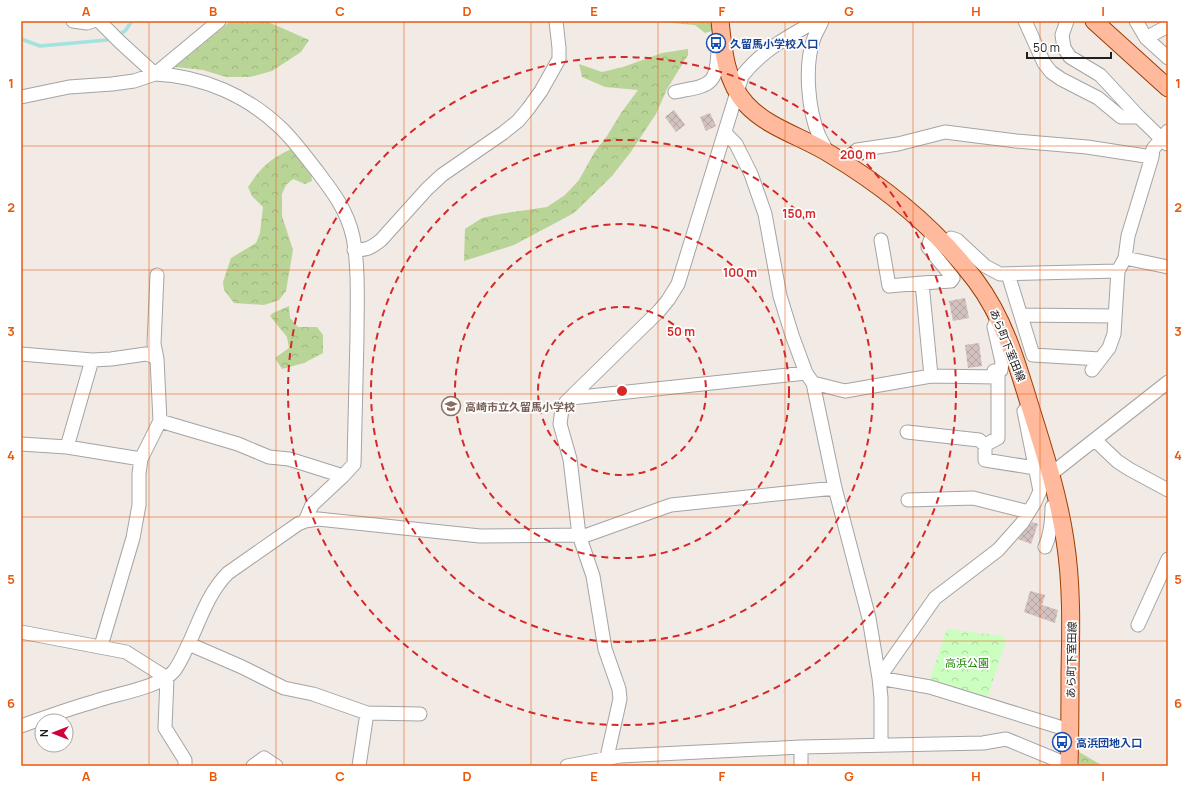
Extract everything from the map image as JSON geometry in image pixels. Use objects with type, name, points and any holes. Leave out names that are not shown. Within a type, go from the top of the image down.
[{"type":"main road","name":"あら町下室田線","points":[[720,21],[727,69],[737,92],[746,104],[769,122],[843,162],[904,206],[938,239],[976,281],[1000,321],[1017,365],[1030,406],[1043,471],[1058,503],[1066,542],[1072,608],[1069,766]]},
{"type":"main road","points":[[1094,21],[1168,88]]},
{"type":"street","points":[[73,21],[87,23],[101,22],[120,42],[155,74]]},
{"type":"street","points":[[155,74],[219,21]]},
{"type":"street","points":[[354,250],[365,250],[381,240],[427,189],[442,175],[504,133],[518,121],[541,91],[559,59],[556,21]]},
{"type":"street","points":[[606,762],[620,699],[619,689],[605,649],[593,576],[579,535],[570,459],[560,424],[562,409],[571,398],[659,311],[673,293],[683,272],[742,76],[751,65],[769,50],[816,21]]},
{"type":"street","points":[[822,21],[814,38],[810,57],[809,85],[812,114],[819,136],[828,153]]},
{"type":"street","points":[[1025,21],[1044,63],[1051,72],[1061,79],[1098,98],[1121,117],[1139,117]]},
{"type":"street","points":[[1067,21],[1062,35],[1064,48],[1070,57],[1100,75],[1139,117],[1166,137],[1152,149],[1152,158],[1128,236],[1125,258],[1118,271],[1114,334],[1109,348],[1092,370]]},
{"type":"street","points":[[1136,21],[1146,38],[1168,58]]},
{"type":"street","points":[[1146,38],[1168,26]]},
{"type":"street","points":[[675,92],[704,86],[710,82],[716,68],[718,50],[723,46]]},
{"type":"street","points":[[21,97],[70,86],[112,84],[155,74],[170,74],[220,87],[258,108],[283,130],[338,198],[349,223],[353,237],[357,298],[354,464],[312,505],[306,521]]},
{"type":"street","points":[[843,162],[857,150],[898,144],[945,132],[1016,141],[1087,147],[1152,158]]},
{"type":"street","points":[[725,133],[736,144],[751,174],[765,214],[780,296],[792,334],[809,378],[835,488],[869,618],[881,698],[881,745]]},
{"type":"street","points":[[881,240],[890,286],[951,281],[953,278],[928,247],[938,239],[951,238],[957,240],[985,266],[1004,274],[1118,271]]},
{"type":"street","points":[[1125,258],[1168,267]]},
{"type":"street","points":[[1004,274],[1020,315],[1033,355],[1100,359]]},
{"type":"street","points":[[994,371],[1001,370],[1002,362],[994,327],[1000,321],[1013,318],[1004,274]]},
{"type":"street","points":[[101,646],[133,538],[139,506],[139,474],[141,459],[160,421],[157,359],[154,344],[157,275]]},
{"type":"street","points":[[922,283],[931,376]]},
{"type":"street","points":[[1020,315],[1114,316]]},
{"type":"street","points":[[21,354],[92,360],[146,354],[157,359]]},
{"type":"street","points":[[67,446],[92,360]]},
{"type":"street","points":[[571,398],[809,378],[845,391],[931,376],[998,377],[998,438],[985,446]]},
{"type":"street","points":[[907,432],[979,440],[985,446],[985,460],[1043,471],[1095,440],[1168,382]]},
{"type":"street","points":[[160,421],[238,444],[269,457],[289,458],[343,476]]},
{"type":"street","points":[[1095,440],[1117,461],[1168,490]]},
{"type":"street","points":[[21,444],[67,446],[141,459]]},
{"type":"street","points":[[879,678],[935,598],[998,550],[1022,523],[1040,491],[1043,471]]},
{"type":"street","points":[[21,726],[96,700],[156,683],[167,678],[175,670],[183,657],[214,589],[228,573],[290,528],[306,521],[318,519],[480,536],[587,535],[671,506],[835,488]]},
{"type":"street","points":[[908,500],[973,498],[1029,512]]},
{"type":"street","points":[[1045,547],[1050,538],[1052,507],[1058,503]]},
{"type":"street","points":[[1138,624],[1168,560]]},
{"type":"street","points":[[21,632],[101,646],[126,652],[167,678]]},
{"type":"street","points":[[189,644],[242,667],[284,688],[313,694],[367,713],[420,714]]},
{"type":"street","points":[[167,678],[166,728],[185,760],[185,766]]},
{"type":"street","points":[[879,678],[930,687],[1070,730]]},
{"type":"street","points":[[359,766],[367,713]]},
{"type":"street","points":[[567,766],[801,747],[982,743],[1006,739],[1069,766]]},
{"type":"street","points":[[801,747],[801,766]]},
{"type":"street","points":[[253,766],[264,758],[276,766]]},
{"type":"green space","points":[[231,21],[266,21],[309,40],[301,52],[272,71],[250,77],[226,77],[203,70],[175,67]]},
{"type":"green space","points":[[648,21],[713,21],[715,30],[705,33],[695,25]]},
{"type":"green space","points":[[688,49],[688,55],[667,89],[656,114],[630,153],[612,176],[574,213],[514,245],[464,261],[465,229],[482,218],[547,207],[565,195],[579,180],[594,153],[638,90],[605,87],[582,77],[579,64],[602,72],[623,67],[662,53]]},
{"type":"green space","points":[[291,149],[297,151],[311,173],[312,181],[305,184],[293,179],[286,185],[282,194],[282,216],[293,250],[286,291],[279,300],[264,305],[234,303],[224,290],[223,282],[231,258],[256,243],[260,233],[263,207],[252,196],[248,187],[266,164]]},
{"type":"green space","points":[[289,306],[290,318],[298,327],[317,327],[323,335],[323,353],[304,363],[282,369],[275,358],[289,348],[287,337],[270,316],[273,313]]},
{"type":"green space","name":"高浜公園","points":[[947,629],[1003,636],[1006,640],[986,702],[928,684]]},
{"type":"green space","points":[[1079,752],[1103,766],[1079,766]]},
{"type":"building","points":[[674,110],[685,125],[676,132],[665,117]]},
{"type":"building","points":[[710,113],[716,126],[706,131],[700,117]]},
{"type":"building","points":[[965,298],[969,318],[953,321],[949,301]]},
{"type":"building","points":[[979,343],[982,366],[968,368],[965,345]]},
{"type":"building","points":[[1032,522],[1038,524],[1031,544],[1018,539]]},
{"type":"building","points":[[1030,591],[1045,595],[1042,605],[1058,610],[1055,623],[1024,612]]},
{"type":"waterway","points":[[118,35],[125,31],[132,21]]},
{"type":"waterway","points":[[21,39],[40,46],[107,40],[112,37]]},
{"type":"place","name":"久留馬小学校入口","points":[[716,43]]},
{"type":"place","name":"高崎市立久留馬小学校","points":[[451,406]]},
{"type":"place","name":"高浜団地入口","points":[[1062,742]]}]
